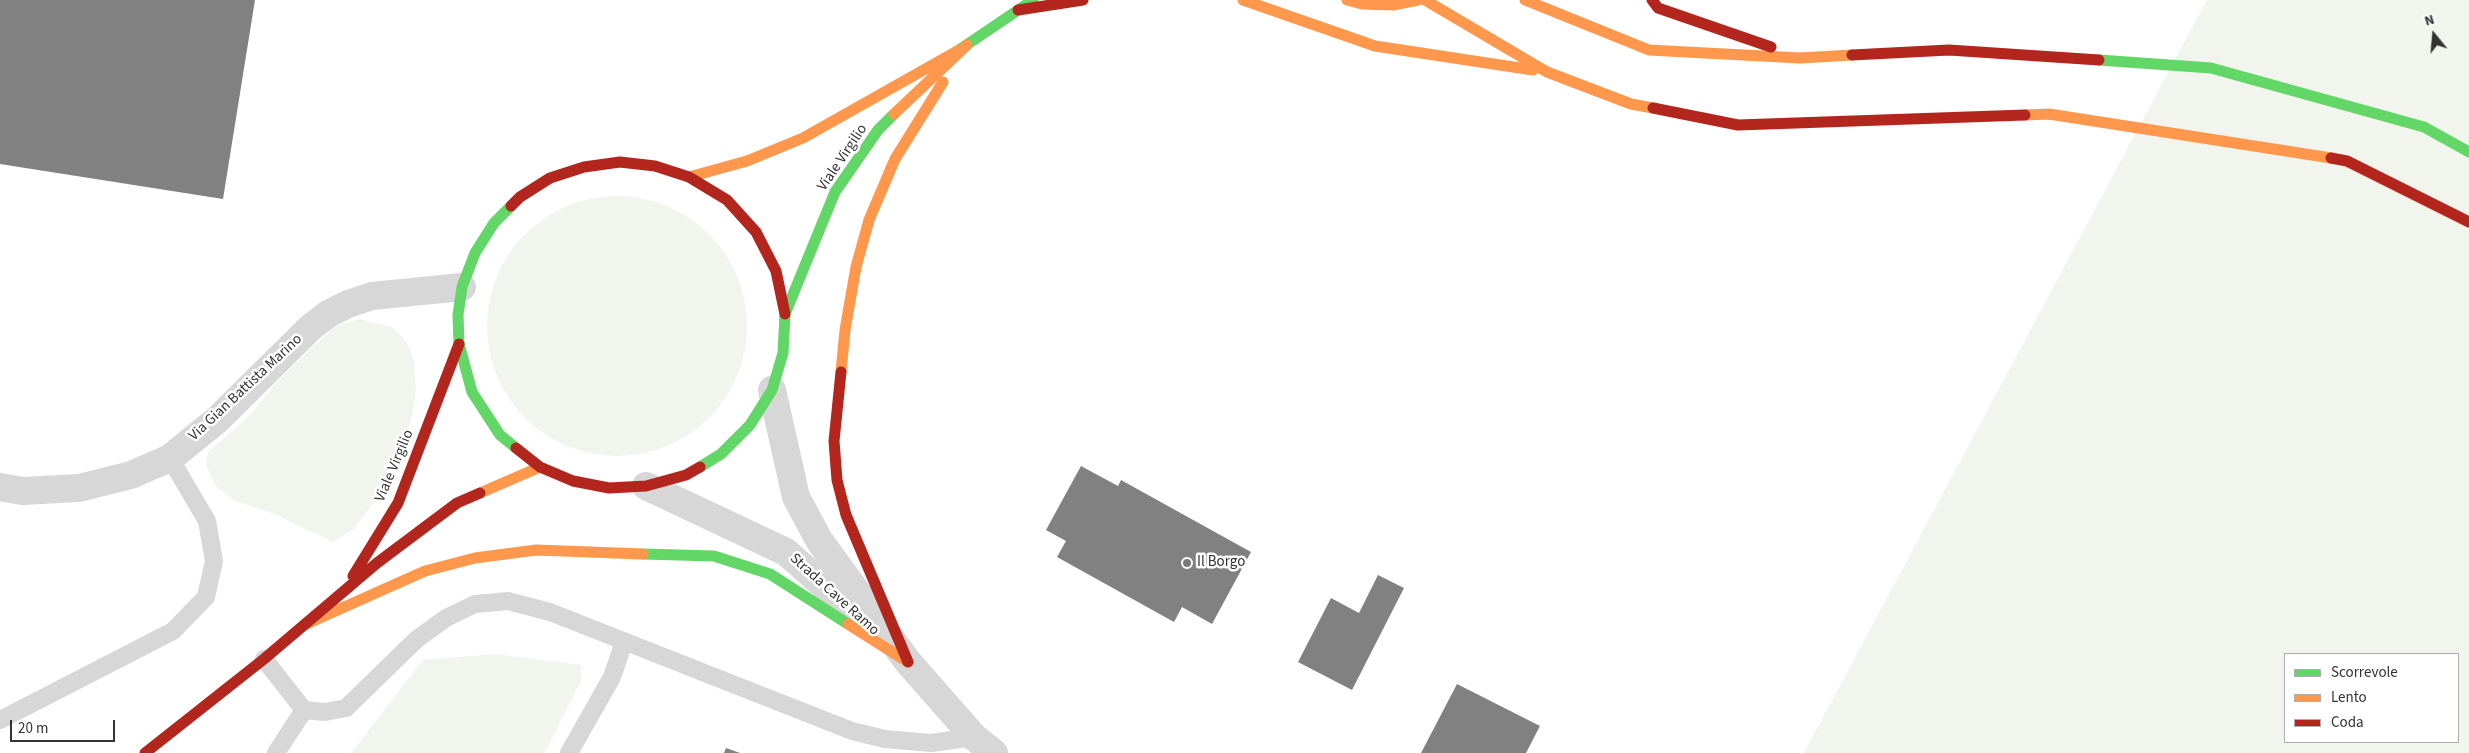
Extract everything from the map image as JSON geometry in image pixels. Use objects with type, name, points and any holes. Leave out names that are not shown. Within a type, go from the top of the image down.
[{"type":"main road","name":"Viale Virgilio","points":[[689,177],[747,161],[803,138],[967,45],[1033,0]]},
{"type":"main road","points":[[1018,10],[1083,0]]},
{"type":"main road","points":[[1243,0],[1375,46],[1547,72]]},
{"type":"main road","points":[[1348,0],[1362,4],[1393,5],[1418,0]]},
{"type":"main road","points":[[1425,0],[1547,72],[1632,104],[1738,125],[2049,114],[2347,161],[2469,222]]},
{"type":"main road","points":[[1525,0],[1649,50],[1800,58],[1949,50],[2211,68],[2424,127],[2469,152]]},
{"type":"main road","points":[[1652,0],[1658,8],[1800,58]]},
{"type":"main road","name":"Viale Virgilio","points":[[785,314],[835,192],[878,130],[967,45]]},
{"type":"main road","points":[[908,662],[846,515],[837,480],[834,441],[845,330],[856,267],[869,220],[895,158],[967,45]]},
{"type":"main road","points":[[620,162],[655,166],[689,177],[727,200],[756,232],[776,271],[785,314],[783,352],[772,390],[750,425],[721,454],[686,475],[646,486],[609,488],[573,481],[540,467],[500,435],[472,392],[459,344],[458,315],[462,287],[475,253],[494,223],[520,197],[550,178],[584,167],[620,162]]},
{"type":"main road","name":"Viale Virgilio","points":[[344,592],[398,503],[459,344]]},
{"type":"main road","name":"Viale Virgilio","points":[[145,753],[457,503],[540,467]]},
{"type":"main road","points":[[304,625],[425,571],[475,558],[536,550],[714,556],[770,574],[908,662]]},
{"type":"street","name":"Via Gian Battista Marino","points":[[0,487],[22,491],[79,488],[131,475],[170,458],[217,420],[310,328],[328,314],[348,304],[372,296],[462,287]]},
{"type":"street","name":"Strada Cave Ramo","points":[[772,390],[796,497],[819,540],[908,662]]},
{"type":"street","name":"Strada Cave Ramo","points":[[646,486],[786,552],[817,577],[908,662],[984,745]]},
{"type":"lane","points":[[0,720],[173,631],[206,597],[214,561],[207,520],[170,458]]},
{"type":"lane","points":[[264,659],[304,710],[325,712],[346,708],[417,639],[446,618],[476,604],[508,601],[550,612],[859,733],[885,739],[984,745]]},
{"type":"lane","points":[[568,753],[612,677],[624,642]]},
{"type":"lane","points":[[276,753],[304,710]]},
{"type":"shaded area","points":[[2207,0],[2469,0],[2469,753],[1804,753]]},
{"type":"shaded area","points":[[617,196],[642,199],[667,206],[689,218],[709,234],[725,254],[737,276],[744,301],[747,326],[744,351],[737,376],[725,398],[709,418],[689,434],[667,446],[642,453],[617,456],[592,453],[567,446],[545,434],[525,418],[509,398],[497,376],[490,351],[487,326],[490,301],[497,276],[509,254],[525,234],[545,218],[567,206],[592,199]]},
{"type":"shaded area","points":[[360,319],[392,327],[406,341],[414,360],[416,391],[411,420],[399,455],[379,495],[354,529],[333,542],[272,513],[233,500],[216,486],[206,466],[208,452],[249,416],[277,382],[312,348],[336,326]]},
{"type":"shaded area","points":[[495,654],[581,665],[581,681],[545,753],[351,753],[423,660]]},
{"type":"building","points":[[0,0],[255,0],[223,199],[0,164]]},
{"type":"building","points":[[1081,466],[1118,486],[1121,480],[1251,552],[1212,624],[1182,607],[1174,622],[1057,557],[1066,541],[1046,530]]},
{"type":"building","points":[[1378,575],[1404,588],[1352,690],[1298,662],[1331,598],[1359,613]]},
{"type":"building","points":[[1457,684],[1540,726],[1526,753],[1421,753]]},
{"type":"building","points":[[726,748],[740,753],[724,753]]},
{"type":"traffic: fast","points":[[959,50],[1033,0]]},
{"type":"traffic: fast","points":[[2099,60],[2211,68],[2424,127],[2469,152]]},
{"type":"traffic: fast","points":[[700,467],[721,454],[750,425],[772,390],[783,353],[785,314],[835,192],[878,130],[894,114]]},
{"type":"traffic: fast","points":[[511,206],[494,223],[475,253],[462,287],[458,315],[459,344],[472,392],[500,435],[516,448]]},
{"type":"traffic: fast","points":[[643,554],[714,556],[770,574],[848,624]]},
{"type":"traffic: slow","points":[[1243,0],[1375,46],[1533,70]]},
{"type":"traffic: slow","points":[[1347,0],[1362,4],[1393,5],[1418,0]]},
{"type":"traffic: slow","points":[[1425,0],[1547,72],[1631,104],[1653,108]]},
{"type":"traffic: slow","points":[[1525,0],[1649,50],[1800,58],[1852,55]]},
{"type":"traffic: slow","points":[[894,114],[967,45]]},
{"type":"traffic: slow","points":[[689,177],[747,161],[803,138],[959,50]]},
{"type":"traffic: slow","points":[[841,372],[845,330],[856,267],[869,220],[895,159],[943,82]]},
{"type":"traffic: slow","points":[[2025,115],[2049,114],[2331,158]]},
{"type":"traffic: slow","points":[[480,493],[540,467]]},
{"type":"traffic: slow","points":[[304,625],[425,571],[475,558],[536,550],[643,554]]},
{"type":"traffic: slow","points":[[848,624],[908,662]]},
{"type":"traffic: jam","points":[[1018,10],[1083,0]]},
{"type":"traffic: jam","points":[[1652,0],[1658,8],[1771,47]]},
{"type":"traffic: jam","points":[[1852,55],[1949,50],[2099,60]]},
{"type":"traffic: jam","points":[[1653,108],[1738,125],[2025,115]]},
{"type":"traffic: jam","points":[[2331,158],[2347,161],[2469,222]]},
{"type":"traffic: jam","points":[[511,206],[520,197],[550,178],[584,167],[620,162],[655,166],[689,177],[727,200],[756,232],[776,271],[785,314]]},
{"type":"traffic: jam","points":[[353,576],[398,503],[459,344]]},
{"type":"traffic: jam","points":[[841,372],[834,441],[837,480],[846,515],[908,662]]},
{"type":"traffic: jam","points":[[516,448],[540,467],[573,481],[609,488],[646,486],[686,475],[700,467]]},
{"type":"traffic: jam","points":[[145,753],[264,659],[377,563],[457,503],[480,493]]},
{"type":"place","name":"Il Borgo","points":[[1187,563]]}]
